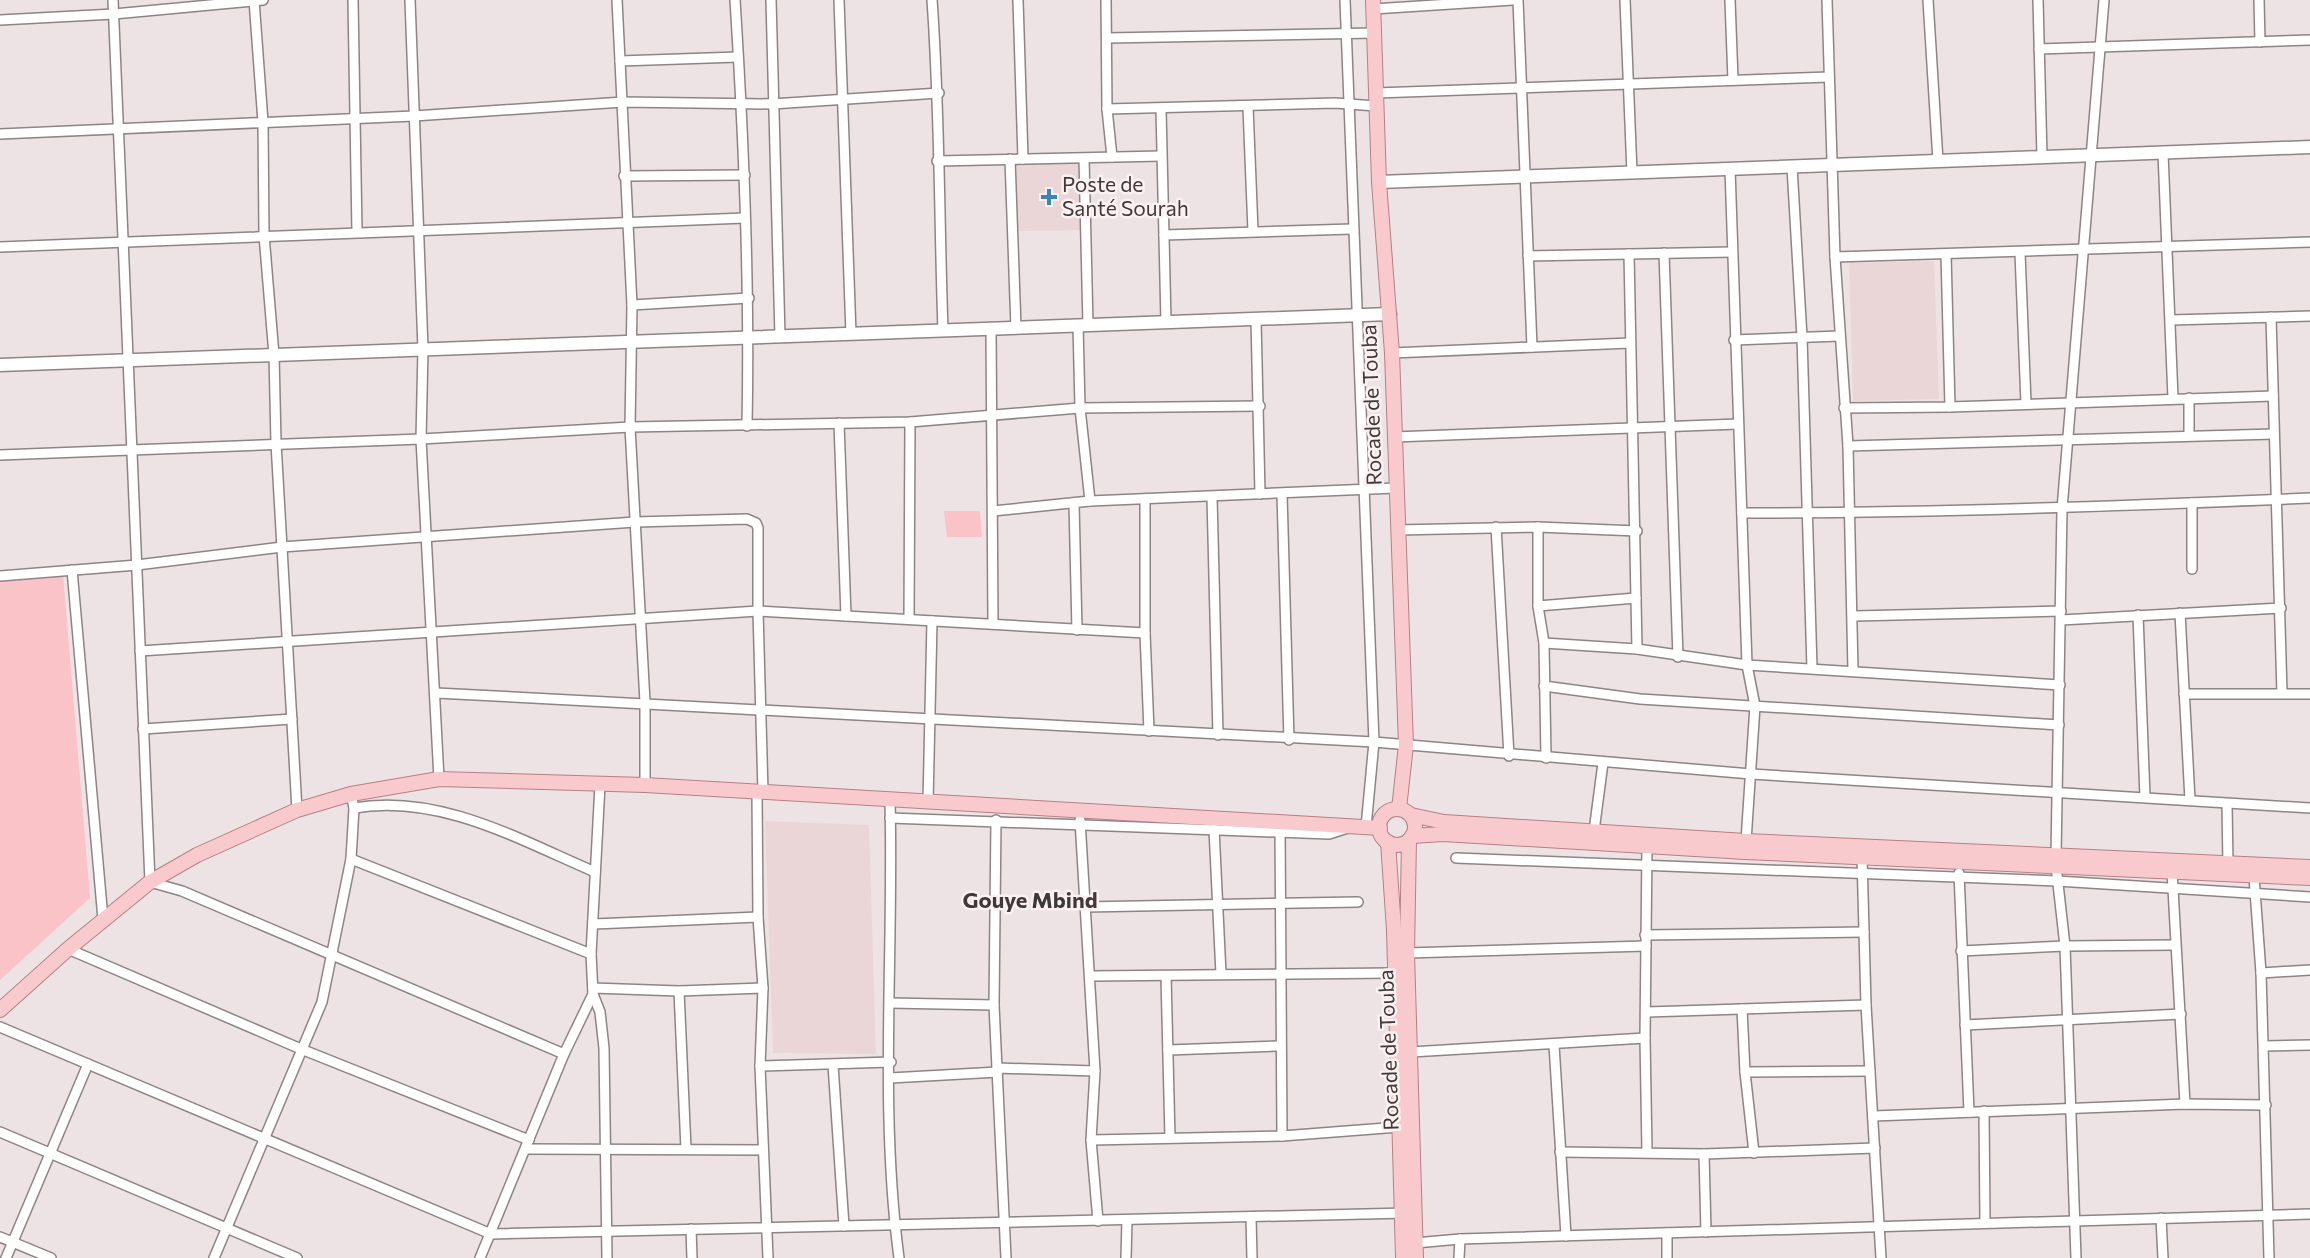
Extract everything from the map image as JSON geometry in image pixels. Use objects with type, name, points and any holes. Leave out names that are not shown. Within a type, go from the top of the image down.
[{"type":"main road","name":"Rocade de Touba","points":[[1373,5],[1379,182],[1392,352],[1395,488],[1406,745],[1405,812]]},
{"type":"main road","points":[[0,1010],[68,949],[150,882],[197,855],[297,810],[352,801],[439,779],[645,785],[928,803],[1080,818],[1280,826],[1352,826],[1373,828],[1388,842],[1401,845],[1411,838],[1443,834],[1958,862],[2056,860],[2172,872],[2310,878]]},
{"type":"main road","points":[[1405,812],[1414,826],[1411,838]]},
{"type":"main road","points":[[1373,828],[1385,814],[1405,812],[1444,822],[2056,860],[2310,867]]},
{"type":"main road","name":"Rocade de Touba","points":[[1403,1258],[1408,1214],[1411,1052],[1407,953],[1411,838]]},
{"type":"main road","name":"Rocade de Touba","points":[[1388,842],[1394,930],[1393,974],[1399,1127],[1408,1214],[1416,1258]]},
{"type":"street","points":[[113,0],[150,882],[182,891],[564,1054]]},
{"type":"street","points":[[254,0],[263,122],[264,235],[274,355],[276,443],[297,810]]},
{"type":"street","points":[[0,20],[114,14],[263,0]]},
{"type":"street","points":[[353,0],[357,231]]},
{"type":"street","points":[[410,0],[423,349],[421,440],[439,779]]},
{"type":"street","points":[[616,0],[632,305],[630,427],[645,702],[645,785]]},
{"type":"street","points":[[735,0],[742,103],[749,298],[747,426]]},
{"type":"street","points":[[771,0],[780,336]]},
{"type":"street","points":[[839,0],[851,334]]},
{"type":"street","points":[[932,0],[939,93],[937,161],[944,330]]},
{"type":"street","points":[[1018,0],[1023,159]]},
{"type":"street","points":[[1106,0],[1107,109],[1112,157]]},
{"type":"street","points":[[1345,0],[1352,229],[1359,315],[1363,491],[1374,742],[1373,828]]},
{"type":"street","points":[[1373,5],[1515,0],[1532,347]]},
{"type":"street","points":[[1625,0],[1632,173]]},
{"type":"street","points":[[1730,0],[1733,80]]},
{"type":"street","points":[[1827,0],[1836,257],[1848,446],[1854,616],[1853,671]]},
{"type":"street","points":[[1928,0],[1938,161]]},
{"type":"street","points":[[2038,0],[2042,158]]},
{"type":"street","points":[[2076,1258],[2065,946],[2056,860],[2062,509],[2104,0]]},
{"type":"street","points":[[2259,0],[2260,42]]},
{"type":"street","points":[[1107,38],[1374,33]]},
{"type":"street","points":[[2039,49],[2310,40]]},
{"type":"street","points":[[620,61],[738,57]]},
{"type":"street","points":[[1107,109],[1348,103],[1521,88],[1829,77]]},
{"type":"street","points":[[0,134],[414,116],[623,102],[772,104],[939,93]]},
{"type":"street","points":[[1248,107],[1253,231]]},
{"type":"street","points":[[1161,109],[1166,322]]},
{"type":"street","points":[[1379,182],[2310,147]]},
{"type":"street","points":[[2163,153],[2173,398]]},
{"type":"street","points":[[937,161],[1161,156]]},
{"type":"street","points":[[1011,159],[1016,328]]},
{"type":"street","points":[[1084,159],[1080,408],[1090,501]]},
{"type":"street","points":[[1792,167],[1802,337],[1812,668]]},
{"type":"street","points":[[1730,169],[1734,340],[1747,665],[1755,706],[1746,841]]},
{"type":"street","points":[[624,176],[745,175]]},
{"type":"street","points":[[0,247],[123,244],[357,231],[745,218]]},
{"type":"street","points":[[1164,235],[1352,229]]},
{"type":"street","points":[[1836,257],[2020,253],[2310,242]]},
{"type":"street","points":[[1528,256],[1732,252]]},
{"type":"street","points":[[1664,253],[1678,657]]},
{"type":"street","points":[[2020,253],[2026,403]]},
{"type":"street","points":[[1629,254],[1637,649]]},
{"type":"street","points":[[1946,254],[1950,407]]},
{"type":"street","points":[[632,305],[749,298]]},
{"type":"street","points":[[0,365],[631,340],[749,338],[1390,314]]},
{"type":"street","points":[[2171,320],[2310,316]]},
{"type":"street","points":[[2271,317],[2282,693]]},
{"type":"street","points":[[1256,319],[1260,406],[1260,494]]},
{"type":"street","points":[[991,329],[993,624]]},
{"type":"street","points":[[1734,340],[1840,336]]},
{"type":"street","points":[[1392,352],[1630,343]]},
{"type":"street","points":[[1844,408],[1950,407],[2070,401],[2273,396]]},
{"type":"street","points":[[2189,398],[2189,435]]},
{"type":"street","points":[[0,454],[276,443],[421,440],[630,427],[910,422],[1080,408],[1260,406]]},
{"type":"street","points":[[909,619],[910,422]]},
{"type":"street","points":[[839,423],[846,616]]},
{"type":"street","points":[[1394,437],[1738,424]]},
{"type":"street","points":[[1848,446],[2067,438],[2274,434]]},
{"type":"street","points":[[993,511],[1090,501],[1395,488]]},
{"type":"street","points":[[1282,494],[1289,740]]},
{"type":"street","points":[[1212,497],[1218,735]]},
{"type":"street","points":[[1742,513],[1849,514],[2062,509],[2310,498]]},
{"type":"street","points":[[1145,499],[1145,633],[1149,731]]},
{"type":"street","points":[[1074,503],[1077,630]]},
{"type":"street","points":[[2192,503],[2192,569]]},
{"type":"street","points":[[0,576],[137,565],[282,547],[635,522],[753,520],[758,528],[761,711],[758,916],[763,988],[760,1066],[768,1258]]},
{"type":"street","points":[[1496,527],[1509,756]]},
{"type":"street","points":[[1397,530],[1538,527],[1636,531]]},
{"type":"street","points":[[1538,527],[1538,606],[1544,643],[1546,758]]},
{"type":"street","points":[[72,570],[103,920]]},
{"type":"street","points":[[1538,606],[1636,598]]},
{"type":"street","points":[[1854,616],[2138,615],[2281,608]]},
{"type":"street","points":[[140,651],[758,611],[1145,633]]},
{"type":"street","points":[[2180,613],[2190,800]]},
{"type":"street","points":[[2138,615],[2145,797]]},
{"type":"street","points":[[928,803],[932,621]]},
{"type":"street","points":[[1544,643],[1637,649],[1678,657],[1747,665],[2060,685]]},
{"type":"street","points":[[1544,686],[1640,699],[2059,725]]},
{"type":"street","points":[[436,693],[645,702],[761,711],[1289,740],[1374,742],[1509,756],[1752,774],[2057,794],[2145,797],[2227,805],[2310,808]]},
{"type":"street","points":[[2184,694],[2310,694]]},
{"type":"street","points":[[143,729],[292,719]]},
{"type":"street","points":[[1594,831],[1603,763]]},
{"type":"street","points":[[600,785],[591,954],[593,991],[600,1012],[604,1037],[603,1151],[607,1258]]},
{"type":"street","points":[[214,1258],[322,1002],[351,859],[352,801],[373,805],[403,806],[469,818],[596,872]]},
{"type":"street","points":[[890,801],[890,1078],[895,1224],[899,1258]]},
{"type":"street","points":[[2227,805],[2228,865]]},
{"type":"street","points":[[890,818],[996,820],[1080,818],[1214,830],[1280,826],[1282,973],[1279,1046],[1282,1136]]},
{"type":"street","points":[[1080,818],[1091,976],[1095,1071],[1091,1140],[1098,1221]]},
{"type":"street","points":[[996,820],[994,1005],[1006,1258]]},
{"type":"street","points":[[1214,830],[1221,974]]},
{"type":"street","points":[[1647,846],[1645,864],[1647,1152]]},
{"type":"street","points":[[1862,857],[1866,1005],[1881,1258]]},
{"type":"street","points":[[1456,858],[2057,881],[2310,897]]},
{"type":"street","points":[[351,859],[591,954]]},
{"type":"street","points":[[1958,862],[1969,1112]]},
{"type":"street","points":[[2172,872],[2185,1104]]},
{"type":"street","points":[[2254,877],[2264,1046],[2269,1258]]},
{"type":"street","points":[[1085,907],[1358,902]]},
{"type":"street","points":[[594,924],[758,916]]},
{"type":"street","points":[[1645,934],[1864,932]]},
{"type":"street","points":[[1961,951],[2065,946],[2175,945]]},
{"type":"street","points":[[1407,953],[1646,946]]},
{"type":"street","points":[[68,949],[528,1144],[603,1151],[763,1150]]},
{"type":"street","points":[[2261,973],[2310,970]]},
{"type":"street","points":[[1091,976],[1393,974]]},
{"type":"street","points":[[1166,976],[1170,1138]]},
{"type":"street","points":[[593,991],[763,988]]},
{"type":"street","points":[[480,1258],[564,1054],[593,991]]},
{"type":"street","points":[[679,991],[686,1149]]},
{"type":"street","points":[[890,1003],[994,1005]]},
{"type":"street","points":[[1647,1012],[1866,1005]]},
{"type":"street","points":[[1742,1009],[1745,1072],[1754,1153]]},
{"type":"street","points":[[1965,1025],[2181,1014]]},
{"type":"street","points":[[0,1027],[491,1234],[1408,1214]]},
{"type":"street","points":[[1411,1052],[1645,1038]]},
{"type":"street","points":[[1554,1045],[1566,1236]]},
{"type":"street","points":[[2264,1046],[2310,1045]]},
{"type":"street","points":[[1168,1050],[1279,1046]]},
{"type":"street","points":[[760,1066],[891,1062]]},
{"type":"street","points":[[6,1258],[88,1064]]},
{"type":"street","points":[[833,1065],[844,1226]]},
{"type":"street","points":[[890,1078],[997,1070],[1095,1071]]},
{"type":"street","points":[[1745,1072],[1870,1071]]},
{"type":"street","points":[[1874,1116],[2185,1104],[2266,1105]]},
{"type":"street","points":[[1984,1111],[1985,1223]]},
{"type":"street","points":[[1091,1140],[1282,1136],[1399,1127]]},
{"type":"street","points":[[0,1132],[297,1258]]},
{"type":"street","points":[[1560,1152],[1704,1154],[1875,1148]]},
{"type":"street","points":[[1704,1154],[1706,1232]]},
{"type":"street","points":[[1415,1243],[1460,1239],[2310,1214]]},
{"type":"street","points":[[1251,1217],[1252,1258]]},
{"type":"street","points":[[2161,1218],[2163,1258]]},
{"type":"street","points":[[1126,1258],[1127,1220]]},
{"type":"street","points":[[691,1230],[692,1258]]},
{"type":"street","points":[[1667,1233],[1667,1258]]},
{"type":"street","points":[[0,1236],[51,1258]]},
{"type":"street","points":[[1459,1258],[1460,1239]]},
{"type":"shaded area","name":"Poste de Santé Sourah","points":[[1081,162],[1083,230],[1017,231],[1016,164]]},
{"type":"shaded area","points":[[1934,261],[1939,399],[1853,401],[1849,263]]},
{"type":"shaded area","points":[[944,511],[980,511],[982,537],[947,537]]},
{"type":"shaded area","points":[[63,574],[90,898],[0,980],[0,578]]},
{"type":"shaded area","points":[[765,821],[869,825],[876,1054],[773,1053]]},
{"type":"place","name":"Poste de Santé Sourah","points":[[1049,197]]},
{"type":"district","name":"Gouye Mbind","points":[[1030,900]]}]
